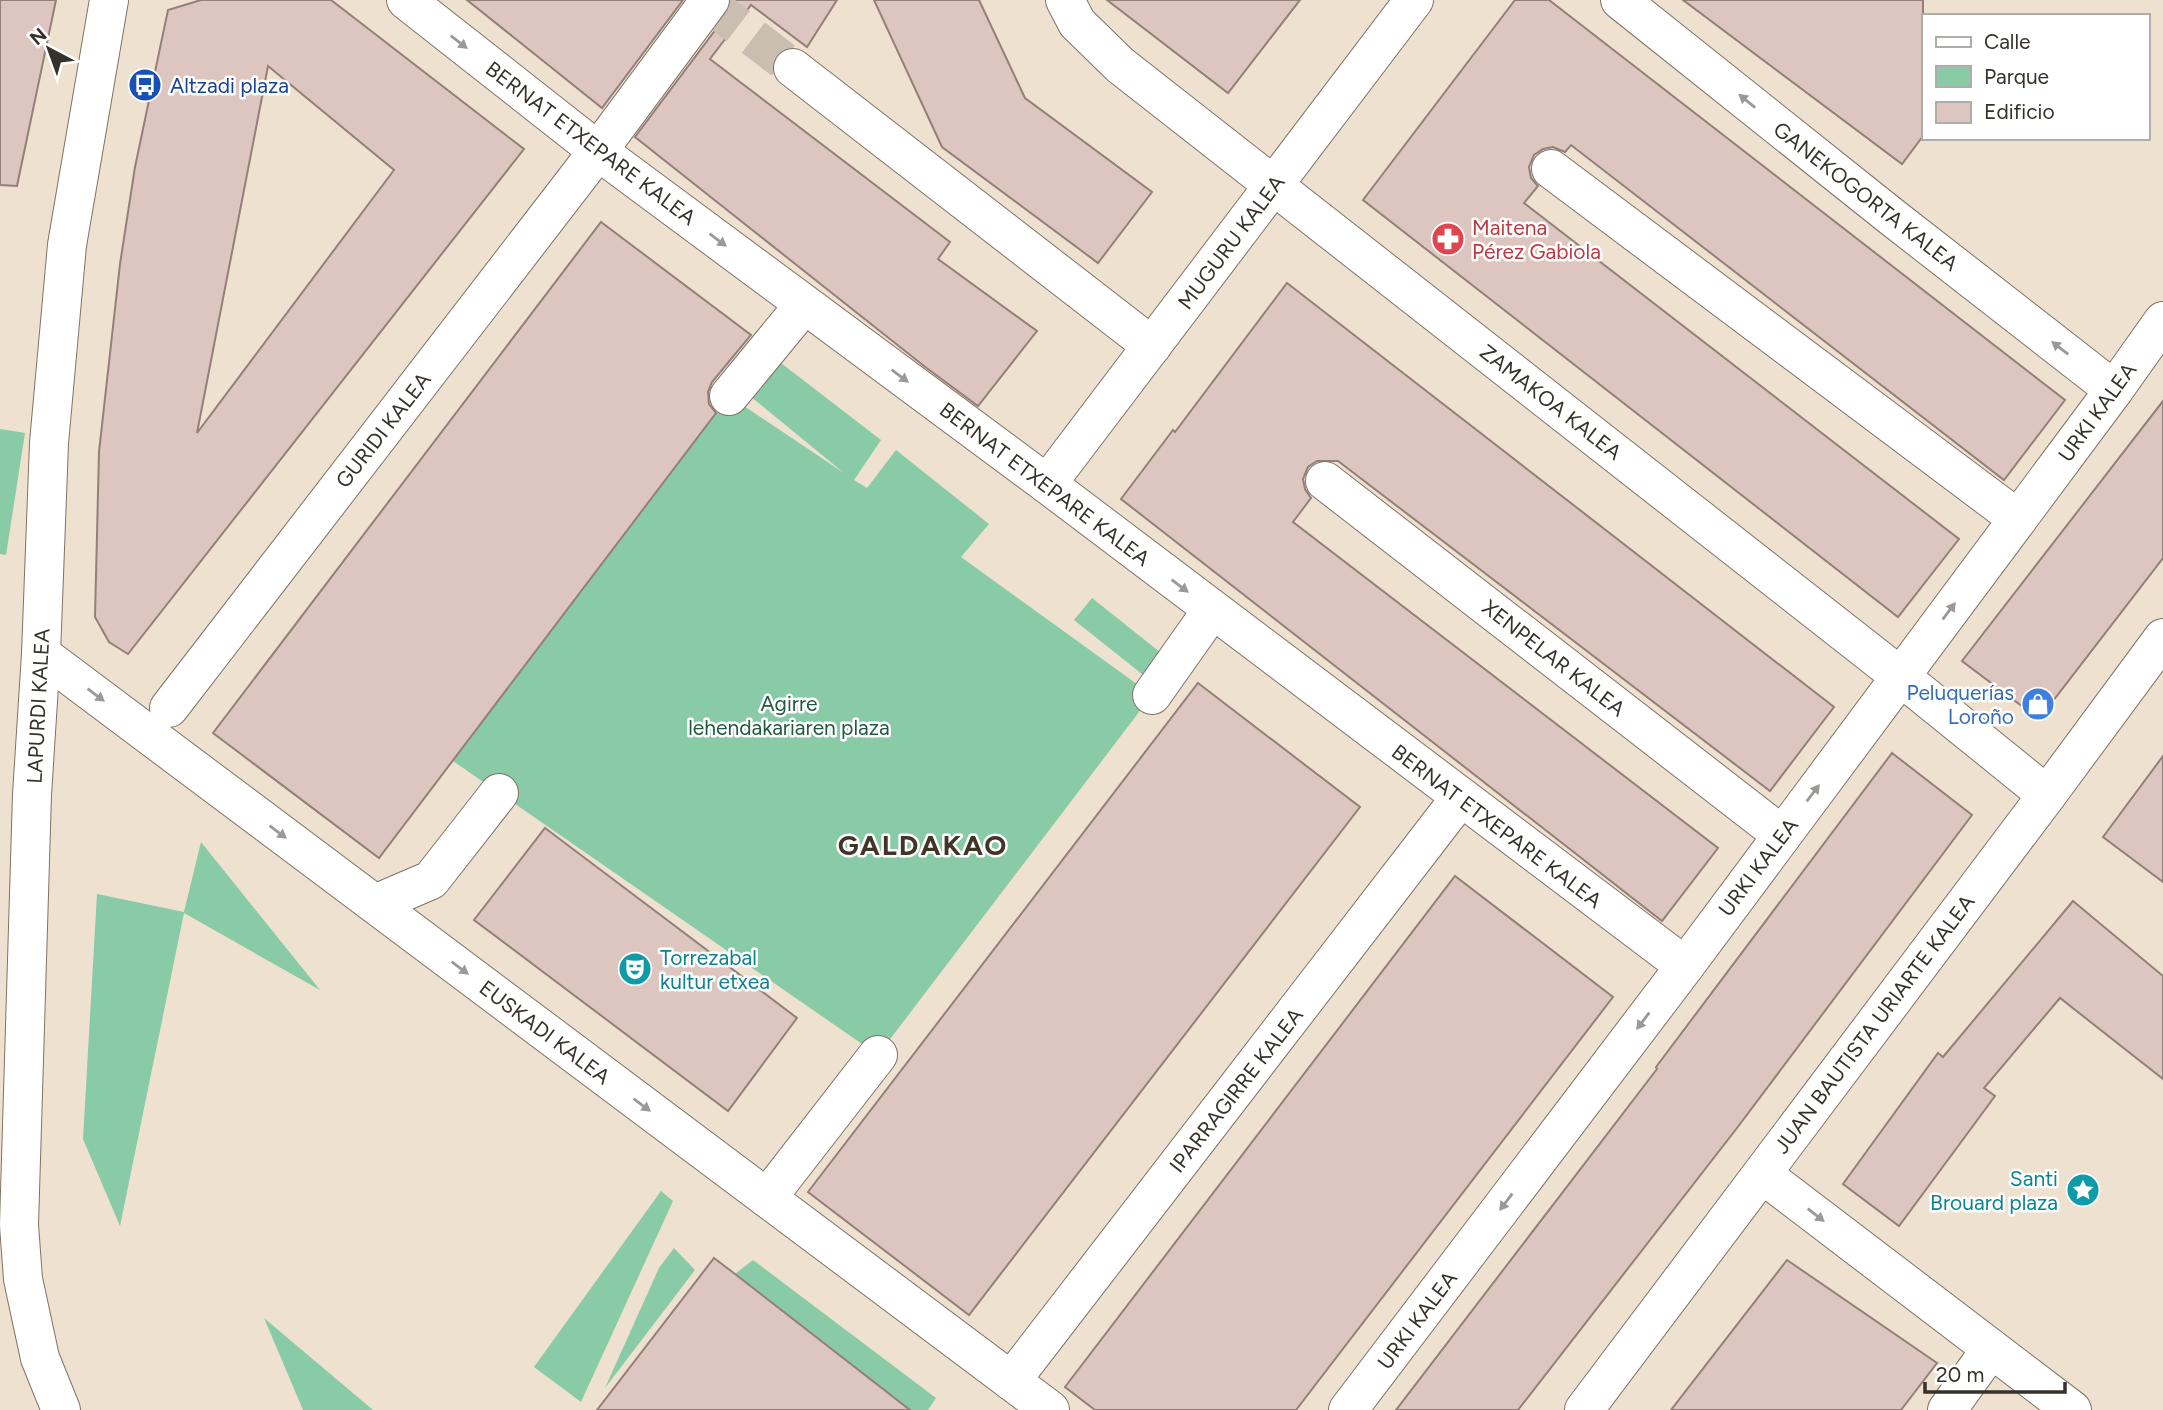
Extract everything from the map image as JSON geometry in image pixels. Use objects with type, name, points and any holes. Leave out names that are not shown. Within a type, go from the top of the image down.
[{"type":"street","name":"LAPURDI KALEA","points":[[61,1410],[40,1358],[23,1279],[19,1225],[33,794],[49,443],[67,245],[109,0]]},
{"type":"street","name":"BERNAT ETXEPARE KALEA","points":[[406,0],[598,151],[1047,484],[1685,966]]},
{"type":"street","name":"ZAMAKOA KALEA","points":[[1065,0],[1077,23],[1120,65],[1901,677],[2047,795]]},
{"type":"street","name":"MUGURU KALEA","points":[[1047,484],[1414,0]]},
{"type":"street","name":"GANEKOGORTA KALEA","points":[[1620,0],[1892,217],[2115,390]]},
{"type":"street","name":"GURIDI KALEA","points":[[169,708],[598,151],[709,1]]},
{"type":"street","points":[[793,68],[1152,346]]},
{"type":"street","points":[[1552,169],[2018,519]]},
{"type":"street","points":[[729,396],[804,305]]},
{"type":"street","name":"URKI KALEA","points":[[1348,1410],[1685,966],[2115,390],[2163,321]]},
{"type":"street","name":"XENPELAR KALEA","points":[[1325,481],[1782,835]]},
{"type":"street","points":[[1152,695],[1212,610]]},
{"type":"street","name":"JUAN BAUTISTA URIARTE KALEA","points":[[1584,1410],[2163,638]]},
{"type":"street","name":"EUSKADI KALEA","points":[[41,654],[1050,1410]]},
{"type":"street","points":[[374,904],[431,880],[499,793]]},
{"type":"street","name":"IPARRAGIRRE KALEA","points":[[1011,1381],[1460,798]]},
{"type":"street","points":[[767,1198],[878,1055]]},
{"type":"street","points":[[1762,1174],[2072,1410]]},
{"type":"street","points":[[1947,1410],[1991,1349]]},
{"type":"green space","name":"Agirre lehendakariaren plaza","points":[[777,360],[881,440],[854,480],[867,488],[896,450],[989,524],[961,557],[1152,695],[878,1055],[453,761],[729,396],[844,473],[750,396]]},
{"type":"green space","points":[[0,429],[25,433],[6,555],[0,554]]},
{"type":"green space","points":[[1092,598],[1180,668],[1162,690],[1074,620]]},
{"type":"green space","points":[[201,842],[320,990],[184,913],[120,1226],[83,1139],[97,894],[184,912]]},
{"type":"green space","points":[[661,1191],[673,1201],[581,1402],[534,1367]]},
{"type":"green space","points":[[674,1248],[695,1270],[605,1388],[659,1268]]},
{"type":"green space","points":[[753,1260],[936,1398],[928,1410],[910,1410],[735,1274]]},
{"type":"green space","points":[[264,1318],[373,1410],[303,1410]]},
{"type":"building","points":[[0,0],[56,0],[17,186],[0,185]]},
{"type":"building","points":[[201,0],[331,0],[524,149],[128,654],[109,642],[95,617],[99,452],[120,264],[135,167],[168,10]],"holes":[[[268,66],[394,170],[197,433]]]},
{"type":"building","points":[[467,0],[683,0],[602,108]]},
{"type":"building","points":[[731,0],[837,0],[807,47],[751,5],[710,59],[950,242],[938,259],[1037,331],[978,406],[635,137],[728,13]]},
{"type":"building","points":[[874,0],[979,0],[1025,98],[1152,192],[1098,263],[942,147]]},
{"type":"building","points":[[1107,0],[1300,0],[1228,93]]},
{"type":"building","points":[[1515,0],[1549,0],[2065,400],[2004,480],[1571,145],[1565,152],[1553,147],[1534,155],[1529,167],[1531,178],[1538,186],[1524,203],[1959,539],[1898,617],[1363,200]]},
{"type":"building","points":[[1683,0],[1923,0],[1922,137],[1902,164]]},
{"type":"building","points":[[601,222],[751,335],[712,382],[708,392],[709,404],[716,413],[379,858],[213,733]]},
{"type":"building","points":[[1287,283],[1834,707],[1770,791],[1338,461],[1317,461],[1308,467],[1303,479],[1311,498],[1293,522],[1718,848],[1662,921],[1121,499]]},
{"type":"building","points":[[2163,401],[2163,558],[2039,719],[1962,661]]},
{"type":"building","points":[[1198,683],[1360,807],[969,1315],[808,1192]]},
{"type":"building","points":[[1892,753],[1972,815],[1737,1128],[1518,1410],[1396,1410],[1657,1069]]},
{"type":"building","points":[[2163,756],[2163,882],[2103,837]]},
{"type":"building","name":"Torrezabal kultur etxea","points":[[545,828],[797,1018],[728,1111],[474,920]]},
{"type":"building","points":[[1455,876],[1613,997],[1296,1410],[1095,1410],[1065,1387]]},
{"type":"building","points":[[2073,901],[2163,976],[2163,1079],[2060,998],[1984,1088],[1995,1096],[1899,1226],[1843,1184],[1938,1053],[1943,1057]]},
{"type":"building","points":[[714,1258],[735,1274],[910,1410],[597,1410]]},
{"type":"building","points":[[1787,1260],[1937,1363],[1901,1410],[1671,1410]]},
{"type":"tunnel","points":[[708,3],[793,68]]},
{"type":"place","name":"Altzadi plaza","points":[[145,85]]},
{"type":"place","name":"Maitena Pérez Gabiola","points":[[1448,239]]},
{"type":"place","name":"Peluquerías Loroño","points":[[2038,704]]},
{"type":"place","name":"Torrezabal kultur etxea","points":[[635,969]]},
{"type":"place","name":"Santi Brouard plaza","points":[[2083,1190]]},
{"type":"district","name":"GALDAKAO","points":[[923,845]]}]
